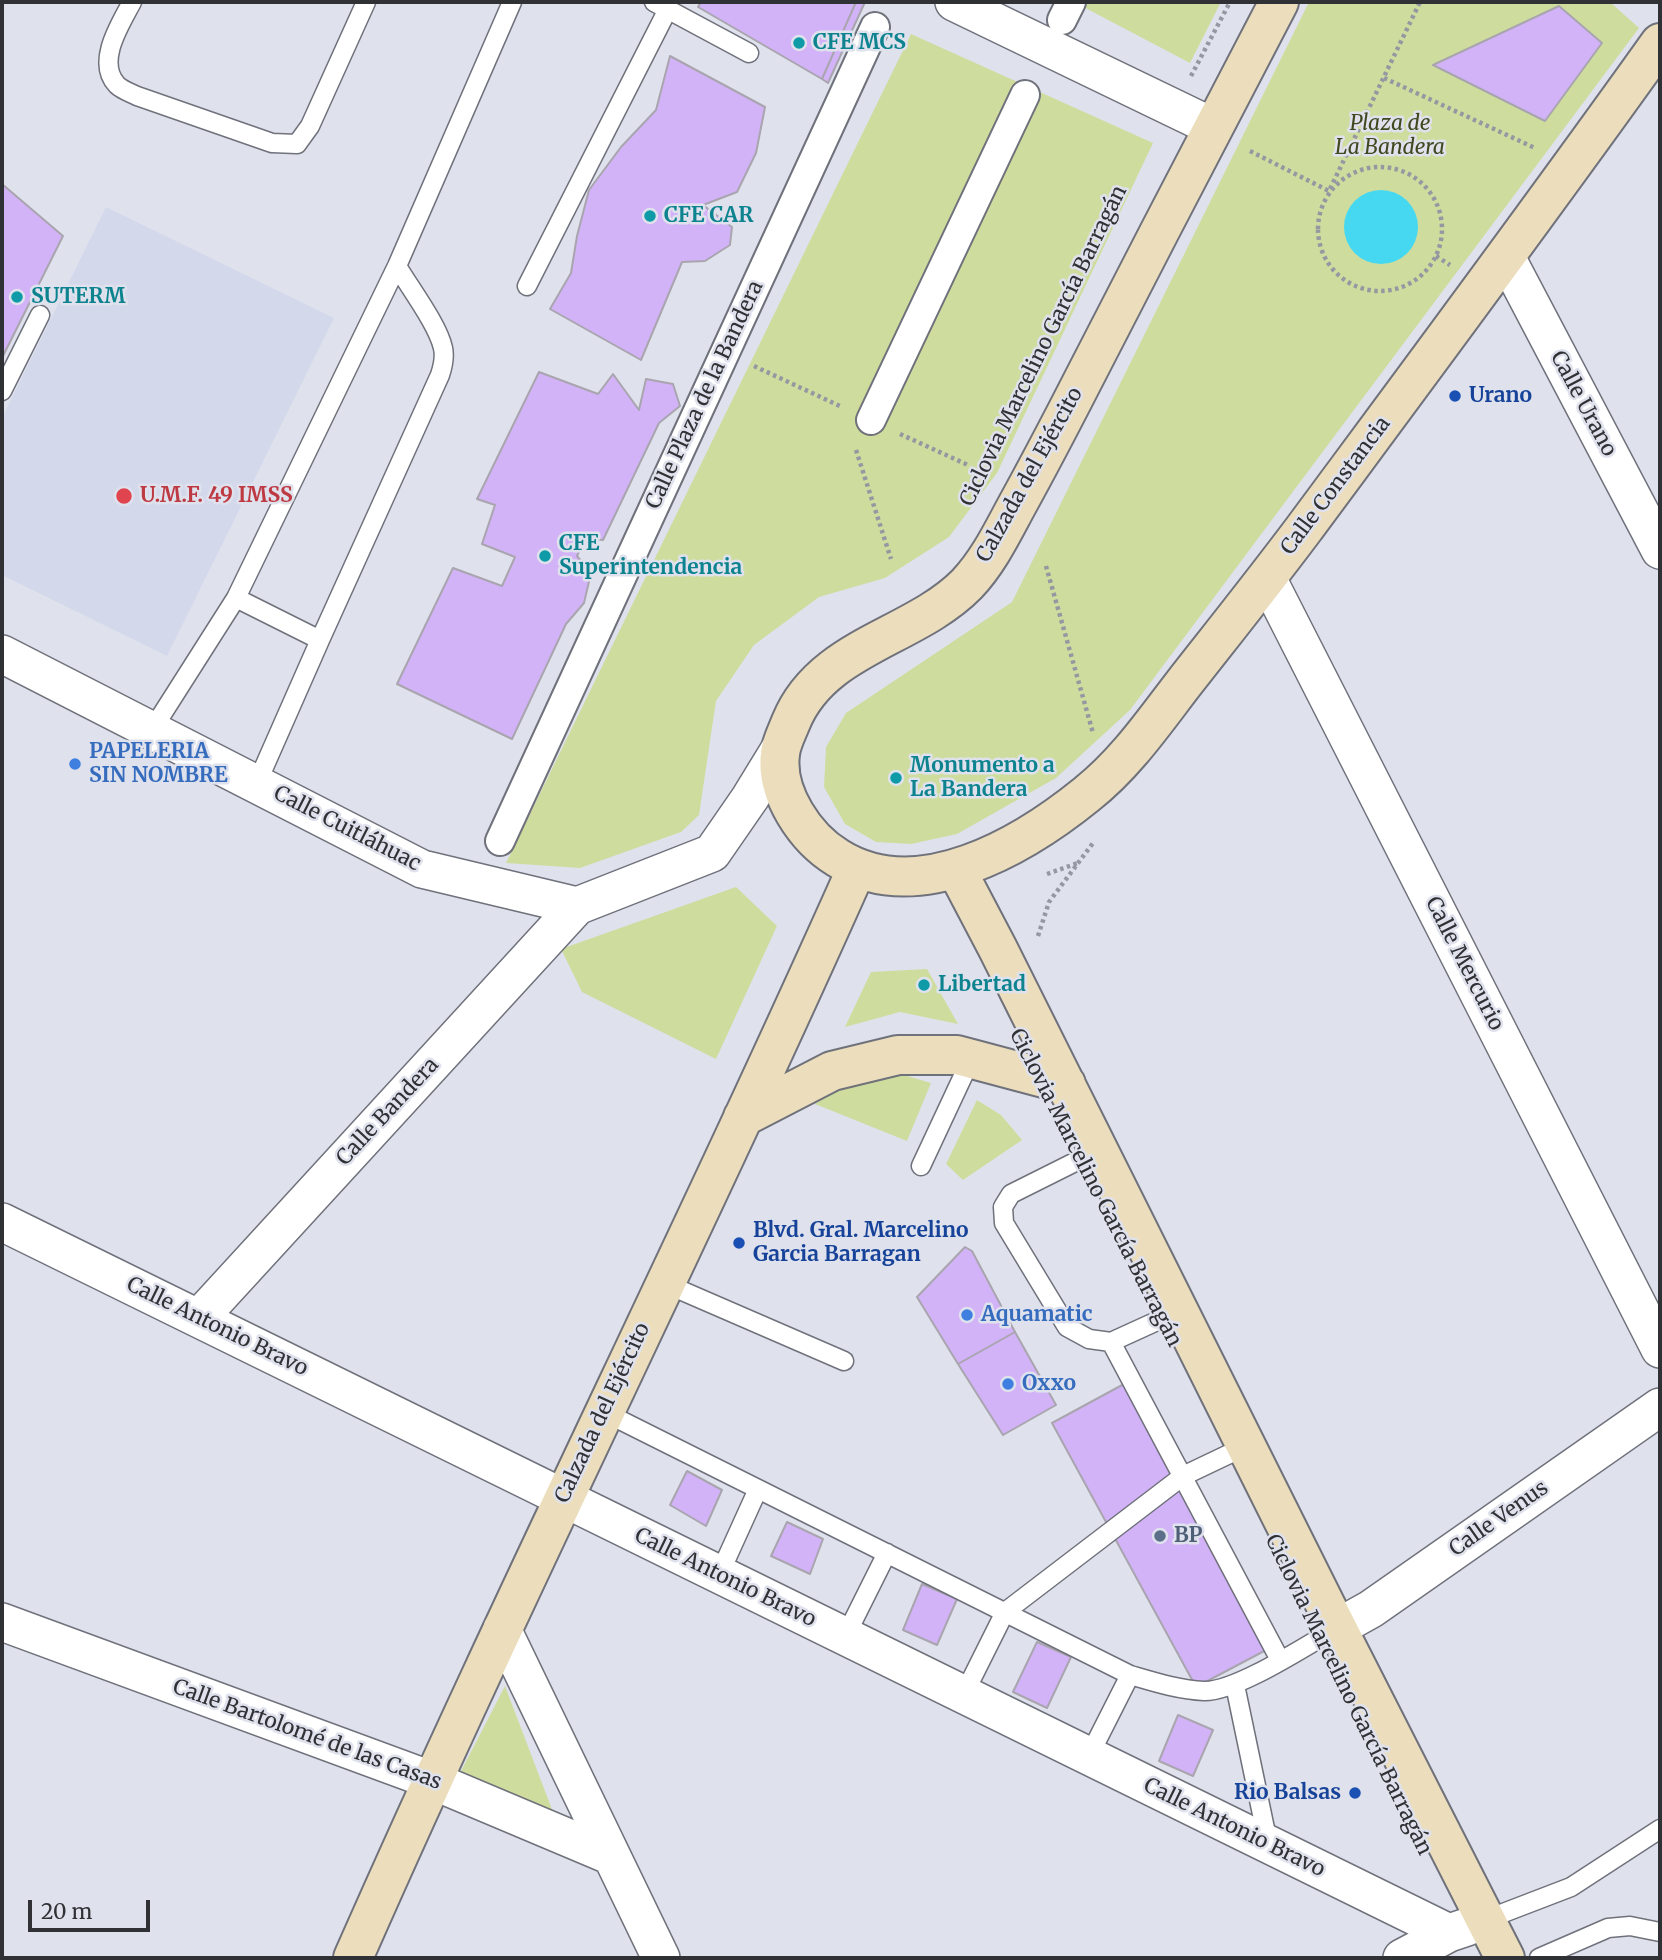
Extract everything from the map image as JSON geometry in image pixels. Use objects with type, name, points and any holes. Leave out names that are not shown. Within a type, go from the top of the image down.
[{"type":"main road","name":"Calzada del Ejército","points":[[956,869],[923,876],[888,875],[856,868],[834,856],[814,839],[798,818],[780,774],[780,749],[795,711],[815,683],[842,660],[929,614],[968,583],[994,547],[1279,2]]},
{"type":"main road","name":"Calle Constancia","points":[[956,869],[999,851],[1047,824],[1125,759],[1267,578],[1506,257],[1660,43]]},
{"type":"main road","name":"Calzada del Ejército","points":[[353,1958],[431,1780],[743,1117],[856,868]]},
{"type":"main road","points":[[956,869],[1505,1958]]},
{"type":"main road","points":[[743,1117],[832,1071],[898,1055],[957,1055],[1066,1084]]},
{"type":"street","points":[[954,2],[1213,127]]},
{"type":"street","name":"Calle Plaza de la Bandera","points":[[500,841],[875,26]]},
{"type":"street","points":[[859,420],[1026,95]]},
{"type":"street","name":"Calle Urano","points":[[1506,257],[1660,550]]},
{"type":"street","name":"Calle Mercurio","points":[[1267,578],[1660,1349]]},
{"type":"street","name":"Calle Cuitláhuac","points":[[2,654],[422,869],[577,906]]},
{"type":"street","points":[[577,906],[712,853],[780,749]]},
{"type":"street","name":"Calle Bandera","points":[[199,1318],[577,906]]},
{"type":"street","name":"Calle Antonio Bravo","points":[[2,1222],[1449,1933]]},
{"type":"street","name":"Calle Venus","points":[[1337,1628],[1371,1609],[1660,1407]]},
{"type":"street","name":"Calle Bartolomé de las Casas","points":[[2,1622],[431,1780],[610,1855]]},
{"type":"street","points":[[502,1629],[660,1958]]},
{"type":"street","points":[[1402,1958],[1449,1933],[1485,1920]]},
{"type":"lane","points":[[132,2],[111,43],[108,66],[117,85],[137,96],[272,143],[297,144],[310,126],[366,2]]},
{"type":"lane","points":[[152,730],[236,598],[397,266],[512,2]]},
{"type":"lane","points":[[527,286],[661,5],[749,53]]},
{"type":"lane","points":[[257,783],[444,362],[439,336],[397,266]]},
{"type":"lane","points":[[2,391],[40,315]]},
{"type":"lane","points":[[236,598],[320,640]]},
{"type":"lane","points":[[921,1166],[971,1059]]},
{"type":"lane","points":[[1098,1150],[1011,1195],[1003,1207],[1004,1223],[1067,1327],[1089,1339],[1111,1342],[1178,1311]]},
{"type":"lane","points":[[664,1283],[844,1361]]},
{"type":"lane","points":[[1111,1342],[1280,1660]]},
{"type":"lane","points":[[604,1412],[1130,1675],[1171,1687],[1207,1692],[1235,1685],[1337,1628]]},
{"type":"lane","points":[[964,1694],[1005,1612],[1183,1476],[1246,1446]]},
{"type":"lane","points":[[719,1575],[758,1489]]},
{"type":"lane","points":[[845,1637],[887,1553]]},
{"type":"lane","points":[[1089,1756],[1130,1675]]},
{"type":"lane","points":[[1235,1685],[1268,1844]]},
{"type":"lane","points":[[1485,1920],[1572,1887],[1660,1829]]},
{"type":"lane","points":[[1539,1958],[1608,1928],[1630,1926],[1660,1932]]},
{"type":"path","points":[[1174,108],[1230,2]]},
{"type":"path","points":[[1329,191],[1352,173],[1372,166],[1392,167],[1419,180],[1436,202],[1441,215],[1442,236],[1436,256],[1424,273],[1407,285],[1387,291],[1367,290],[1348,282],[1331,268],[1321,251],[1317,230],[1320,210],[1329,191],[1384,78],[1420,2]]},
{"type":"path","points":[[1384,78],[1536,149]]},
{"type":"path","points":[[1251,151],[1329,191]]},
{"type":"path","points":[[1436,256],[1451,265]]},
{"type":"path","points":[[842,407],[859,420]]},
{"type":"path","points":[[855,445],[891,559]]},
{"type":"path","points":[[1046,566],[1096,742]]},
{"type":"path","points":[[1043,947],[1037,934],[1049,902],[1100,834]]},
{"type":"shaded area","name":"U.M.F. 49 IMSS","points":[[106,207],[334,318],[167,656],[2,575],[2,418]]},
{"type":"green space","points":[[1074,2],[1221,2],[1190,63]]},
{"type":"green space","name":"Plaza de La Bandera","points":[[1309,2],[1610,2],[1639,28],[1130,710],[1056,778],[957,834],[911,844],[876,842],[845,824],[824,787],[826,747],[846,713],[1012,602]]},
{"type":"green space","points":[[911,34],[1153,143],[997,473],[949,537],[885,578],[819,597],[754,645],[716,701],[699,815],[681,832],[580,868],[506,863]]},
{"type":"green space","points":[[736,887],[777,926],[716,1059],[582,992],[561,949]]},
{"type":"green space","points":[[927,969],[958,1024],[900,1012],[845,1027],[871,972]]},
{"type":"green space","points":[[904,1075],[931,1083],[907,1141],[815,1104],[857,1082]]},
{"type":"green space","points":[[977,1100],[1001,1115],[1022,1140],[963,1180],[946,1164]]},
{"type":"green space","points":[[505,1686],[556,1820],[458,1777]]},
{"type":"water","points":[[1374,190],[1388,190],[1402,196],[1412,206],[1418,227],[1412,248],[1402,258],[1388,264],[1374,264],[1360,258],[1350,248],[1344,234],[1344,220],[1350,206],[1360,196]]},
{"type":"building","name":"CFE MCS","points":[[701,2],[856,2],[822,79],[698,7]]},
{"type":"building","points":[[856,2],[865,2],[828,83],[822,79]]},
{"type":"building","points":[[1559,6],[1602,43],[1545,121],[1433,65]]},
{"type":"building","name":"CFE CAR","points":[[670,56],[765,107],[756,153],[737,192],[703,205],[732,227],[730,245],[705,261],[682,262],[641,360],[550,309],[571,273],[589,190],[621,147],[656,110]]},
{"type":"building","name":"SUTERM","points":[[2,184],[63,236],[2,358]]},
{"type":"building","name":"CFE Superintendencia","points":[[539,372],[598,394],[613,374],[639,410],[646,379],[673,384],[680,406],[659,423],[603,540],[585,538],[577,556],[591,573],[584,603],[566,624],[512,739],[397,684],[453,568],[502,586],[515,557],[482,544],[495,505],[477,499]]},
{"type":"building","name":"Aquamatic","points":[[965,1247],[972,1251],[1015,1332],[958,1364],[917,1297]]},
{"type":"building","name":"Oxxo","points":[[1015,1332],[1056,1405],[1003,1435],[958,1364]]},
{"type":"building","name":"BP","points":[[1124,1384],[1268,1649],[1196,1687],[1052,1423]]},
{"type":"building","points":[[687,1471],[722,1490],[706,1526],[670,1505]]},
{"type":"building","points":[[787,1522],[823,1539],[810,1574],[771,1556]]},
{"type":"building","points":[[922,1584],[957,1599],[937,1645],[903,1630]]},
{"type":"building","points":[[1037,1642],[1071,1657],[1047,1708],[1013,1692]]},
{"type":"building","points":[[1178,1715],[1213,1730],[1193,1776],[1159,1761]]},
{"type":"place","name":"CFE MCS","points":[[799,43]]},
{"type":"place","name":"CFE CAR","points":[[650,216]]},
{"type":"place","name":"SUTERM","points":[[17,297]]},
{"type":"place","name":"Urano","points":[[1455,396]]},
{"type":"place","name":"U.M.F. 49 IMSS","points":[[124,496]]},
{"type":"place","name":"CFE Superintendencia","points":[[545,556]]},
{"type":"place","name":"PAPELERIA SIN NOMBRE","points":[[75,764]]},
{"type":"place","name":"Monumento a La Bandera","points":[[896,778]]},
{"type":"place","name":"Libertad","points":[[924,985]]},
{"type":"place","name":"Blvd. Gral. Marcelino Garcia Barragan","points":[[739,1243]]},
{"type":"place","name":"Aquamatic","points":[[967,1315]]},
{"type":"place","name":"Oxxo","points":[[1008,1384]]},
{"type":"place","name":"BP","points":[[1160,1536]]},
{"type":"place","name":"Rio Balsas","points":[[1355,1793]]}]
